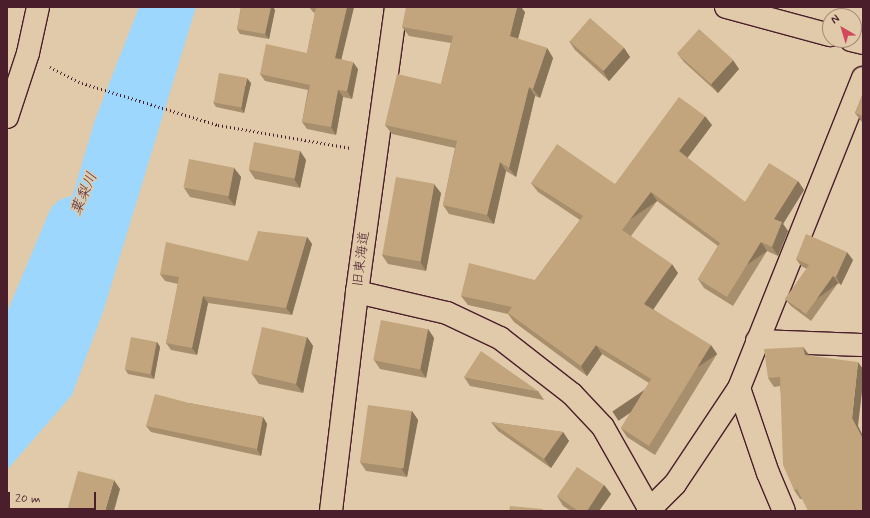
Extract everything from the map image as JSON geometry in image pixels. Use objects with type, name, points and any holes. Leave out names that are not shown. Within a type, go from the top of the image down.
[{"type":"street","points":[[7,117],[12,92],[28,53],[38,7]]},
{"type":"street","name":"旧東海道","points":[[331,511],[357,292],[396,7]]},
{"type":"street","points":[[736,8],[822,33]]},
{"type":"street","points":[[357,292],[446,313],[500,338],[572,394],[603,427],[649,510],[675,484],[739,388],[863,78]]},
{"type":"street","points":[[757,341],[863,345]]},
{"type":"street","points":[[739,388],[768,473],[784,511]]},
{"type":"path","points":[[28,53],[63,75],[82,83],[218,125],[316,140],[375,154]]},
{"type":"water","points":[[139,7],[196,7],[103,312],[72,395],[7,470],[7,373],[29,342],[95,120]]},
{"type":"building","points":[[241,7],[271,7],[265,34],[237,29]]},
{"type":"building","points":[[316,7],[347,7],[335,58],[353,62],[347,91],[338,90],[331,127],[302,122],[310,85],[260,74],[266,44],[307,53]]},
{"type":"building","points":[[406,7],[517,7],[510,36],[547,48],[533,89],[529,87],[509,168],[500,162],[487,215],[443,205],[457,141],[385,125],[397,74],[441,84],[453,36],[402,27]]},
{"type":"building","points":[[590,18],[624,48],[604,71],[570,41]]},
{"type":"building","points":[[699,29],[733,60],[711,84],[677,54]]},
{"type":"building","points":[[219,73],[247,78],[241,107],[214,103]]},
{"type":"building","points":[[863,93],[863,116],[855,113]]},
{"type":"building","points":[[679,97],[705,116],[679,151],[745,202],[769,163],[798,181],[774,219],[782,222],[772,247],[761,242],[727,297],[698,279],[720,243],[651,192],[622,230],[672,264],[644,304],[711,345],[649,446],[621,428],[651,379],[596,345],[581,366],[508,313],[512,307],[461,296],[469,263],[535,280],[583,216],[531,183],[557,144],[615,184]]},
{"type":"building","points":[[254,142],[300,151],[295,178],[249,169]]},
{"type":"building","points":[[189,159],[234,168],[229,196],[183,187]]},
{"type":"building","points":[[396,177],[434,184],[421,262],[382,255]]},
{"type":"building","points":[[258,231],[307,237],[286,308],[203,296],[192,348],[166,343],[179,277],[160,274],[166,242],[248,261]]},
{"type":"building","points":[[806,234],[847,252],[836,277],[833,276],[806,314],[785,299],[809,265],[796,259]]},
{"type":"building","points":[[381,320],[428,329],[420,369],[373,360]]},
{"type":"building","points":[[262,327],[307,337],[296,384],[251,374]]},
{"type":"building","points":[[131,337],[157,342],[150,374],[125,369]]},
{"type":"building","points":[[803,347],[805,355],[858,362],[852,418],[863,439],[863,511],[808,511],[797,489],[794,490],[783,465],[780,377],[768,378],[764,349]]},
{"type":"building","points":[[481,351],[538,391],[464,377]]},
{"type":"building","points":[[155,394],[189,403],[263,417],[257,449],[146,426]]},
{"type":"building","points":[[368,405],[412,411],[403,469],[360,462]]},
{"type":"building","points":[[491,422],[563,432],[544,459]]},
{"type":"building","points":[[577,467],[604,485],[587,511],[578,511],[557,496]]},
{"type":"building","points":[[78,471],[114,480],[105,511],[67,511]]},
{"type":"building","points":[[510,506],[543,509],[542,511],[509,511]]},
{"type":"waterway","name":"葉梨川","points":[[7,379],[73,222]]}]
